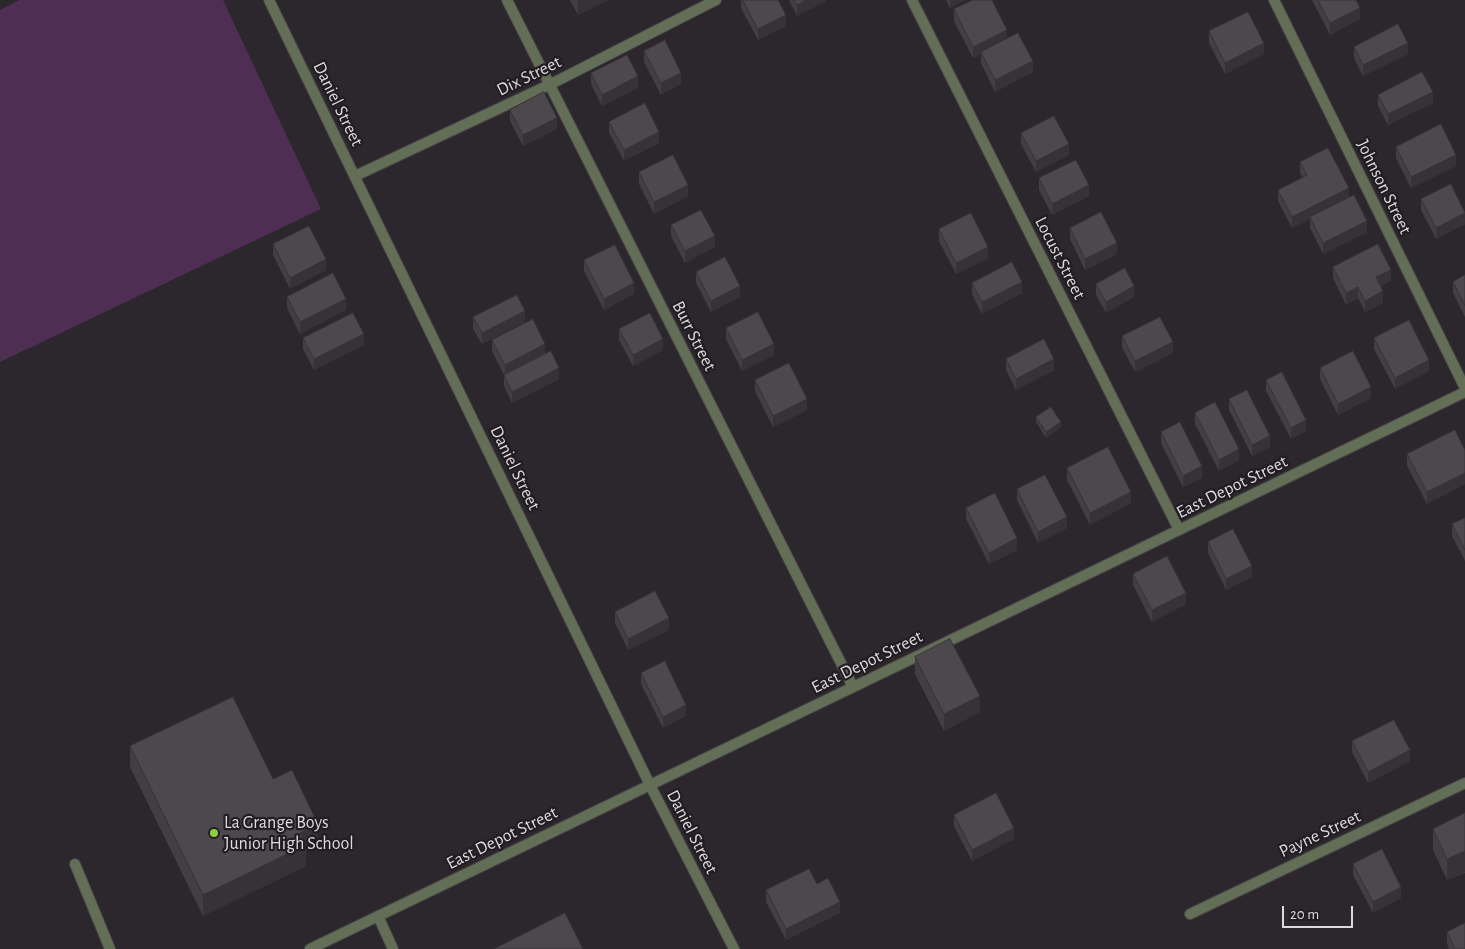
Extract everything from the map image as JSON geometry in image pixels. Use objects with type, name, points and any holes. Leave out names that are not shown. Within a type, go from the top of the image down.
[{"type":"street","name":"Daniel Street","points":[[269,0],[650,785],[734,949]]},
{"type":"street","name":"Burr Street","points":[[507,0],[853,687]]},
{"type":"street","name":"Dix Street","points":[[355,176],[549,85],[716,0]]},
{"type":"street","name":"Locust Street","points":[[912,0],[1179,530]]},
{"type":"street","name":"Johnson Street","points":[[1274,0],[1465,388]]},
{"type":"street","name":"East Depot Street","points":[[310,949],[1465,392]]},
{"type":"street","name":"Payne Street","points":[[1190,914],[1465,783]]},
{"type":"street","points":[[75,864],[110,949]]},
{"type":"street","points":[[378,916],[393,949]]},
{"type":"shaded area","points":[[19,0],[223,0],[321,209],[0,362],[0,10]]},
{"type":"building","points":[[743,0],[778,0],[786,15],[758,29]]},
{"type":"building","points":[[794,0],[807,0],[797,5]]},
{"type":"building","points":[[973,0],[992,0],[1007,30],[973,47],[954,9]]},
{"type":"building","points":[[1318,0],[1356,0],[1360,8],[1330,23]]},
{"type":"building","points":[[1248,12],[1264,43],[1225,63],[1209,31]]},
{"type":"building","points":[[1398,24],[1408,43],[1363,65],[1354,47]]},
{"type":"building","points":[[1018,33],[1033,61],[995,80],[981,52]]},
{"type":"building","points":[[665,40],[681,73],[661,83],[644,51]]},
{"type":"building","points":[[627,55],[638,76],[602,95],[591,73]]},
{"type":"building","points":[[1422,72],[1433,92],[1388,114],[1378,95]]},
{"type":"building","points":[[544,92],[557,118],[523,135],[510,110]]},
{"type":"building","points":[[645,103],[659,132],[624,150],[609,122]]},
{"type":"building","points":[[1054,116],[1069,144],[1036,161],[1021,133]]},
{"type":"building","points":[[1441,124],[1456,155],[1411,177],[1396,147]]},
{"type":"building","points":[[1328,148],[1349,188],[1292,217],[1278,190],[1307,175],[1300,162]]},
{"type":"building","points":[[673,155],[688,185],[654,202],[639,172]]},
{"type":"building","points":[[1076,160],[1089,185],[1052,204],[1039,178]]},
{"type":"building","points":[[1451,184],[1465,213],[1436,228],[1421,199]]},
{"type":"building","points":[[1354,195],[1367,221],[1323,243],[1310,217]]},
{"type":"building","points":[[701,210],[715,236],[685,251],[671,225]]},
{"type":"building","points":[[1101,212],[1117,243],[1085,259],[1070,228]]},
{"type":"building","points":[[971,213],[988,247],[956,263],[939,229]]},
{"type":"building","points":[[309,226],[326,259],[290,278],[273,244]]},
{"type":"building","points":[[1378,244],[1391,270],[1376,277],[1383,291],[1365,301],[1358,287],[1346,293],[1333,267]]},
{"type":"building","points":[[615,245],[634,283],[604,299],[584,260]]},
{"type":"building","points":[[725,257],[740,286],[711,301],[696,272]]},
{"type":"building","points":[[1012,262],[1022,282],[982,302],[972,283]]},
{"type":"building","points":[[1125,268],[1134,286],[1106,302],[1096,284]]},
{"type":"building","points":[[333,273],[346,299],[300,322],[287,297]]},
{"type":"building","points":[[1465,275],[1465,306],[1453,282]]},
{"type":"building","points":[[517,295],[525,311],[482,333],[473,317]]},
{"type":"building","points":[[758,312],[774,344],[742,360],[726,328]]},
{"type":"building","points":[[353,313],[364,334],[314,359],[303,338]]},
{"type":"building","points":[[650,313],[663,339],[633,355],[619,329]]},
{"type":"building","points":[[1160,317],[1173,342],[1135,361],[1122,336]]},
{"type":"building","points":[[533,319],[545,344],[505,365],[492,340]]},
{"type":"building","points":[[1409,320],[1429,360],[1395,378],[1374,338]]},
{"type":"building","points":[[1044,339],[1054,359],[1016,379],[1006,359]]},
{"type":"building","points":[[551,351],[559,368],[512,392],[504,375]]},
{"type":"building","points":[[1353,351],[1371,387],[1338,404],[1320,368]]},
{"type":"building","points":[[789,363],[807,399],[773,416],[755,380]]},
{"type":"building","points":[[1282,372],[1306,420],[1291,428],[1266,380]]},
{"type":"building","points":[[1247,390],[1270,436],[1252,445],[1229,399]]},
{"type":"building","points":[[1215,402],[1239,449],[1219,460],[1195,413]]},
{"type":"building","points":[[1051,407],[1061,422],[1046,432],[1036,417]]},
{"type":"building","points":[[1180,422],[1202,466],[1183,476],[1161,432]]},
{"type":"building","points":[[1455,430],[1465,450],[1465,473],[1427,492],[1407,454]]},
{"type":"building","points":[[1108,447],[1131,492],[1090,513],[1067,468]]},
{"type":"building","points":[[1045,475],[1067,517],[1038,532],[1017,489]]},
{"type":"building","points":[[995,493],[1017,538],[989,553],[966,508]]},
{"type":"building","points":[[1465,518],[1465,550],[1452,524]]},
{"type":"building","points":[[1233,529],[1252,566],[1226,579],[1208,542]]},
{"type":"building","points":[[1167,556],[1186,593],[1152,610],[1133,574]]},
{"type":"building","points":[[655,591],[669,618],[628,639],[615,612]]},
{"type":"building","points":[[950,639],[980,696],[944,714],[915,657]]},
{"type":"building","points":[[665,661],[686,705],[663,717],[641,673]]},
{"type":"building","points":[[233,697],[273,779],[292,770],[318,824],[300,833],[306,845],[203,895],[130,746]]},
{"type":"building","points":[[1394,720],[1410,750],[1368,772],[1352,741]]},
{"type":"building","points":[[996,793],[1014,828],[972,850],[954,815]]},
{"type":"building","points":[[1465,813],[1465,851],[1447,859],[1433,829]]},
{"type":"building","points":[[1382,849],[1401,887],[1373,902],[1353,864]]},
{"type":"building","points":[[809,869],[817,884],[828,878],[840,902],[786,929],[766,890]]},
{"type":"building","points":[[565,913],[583,949],[494,949]]},
{"type":"building","points":[[1465,923],[1465,949],[1455,949],[1447,932]]},
{"type":"place","name":"La Grange Boys Junior High School","points":[[214,833]]}]
